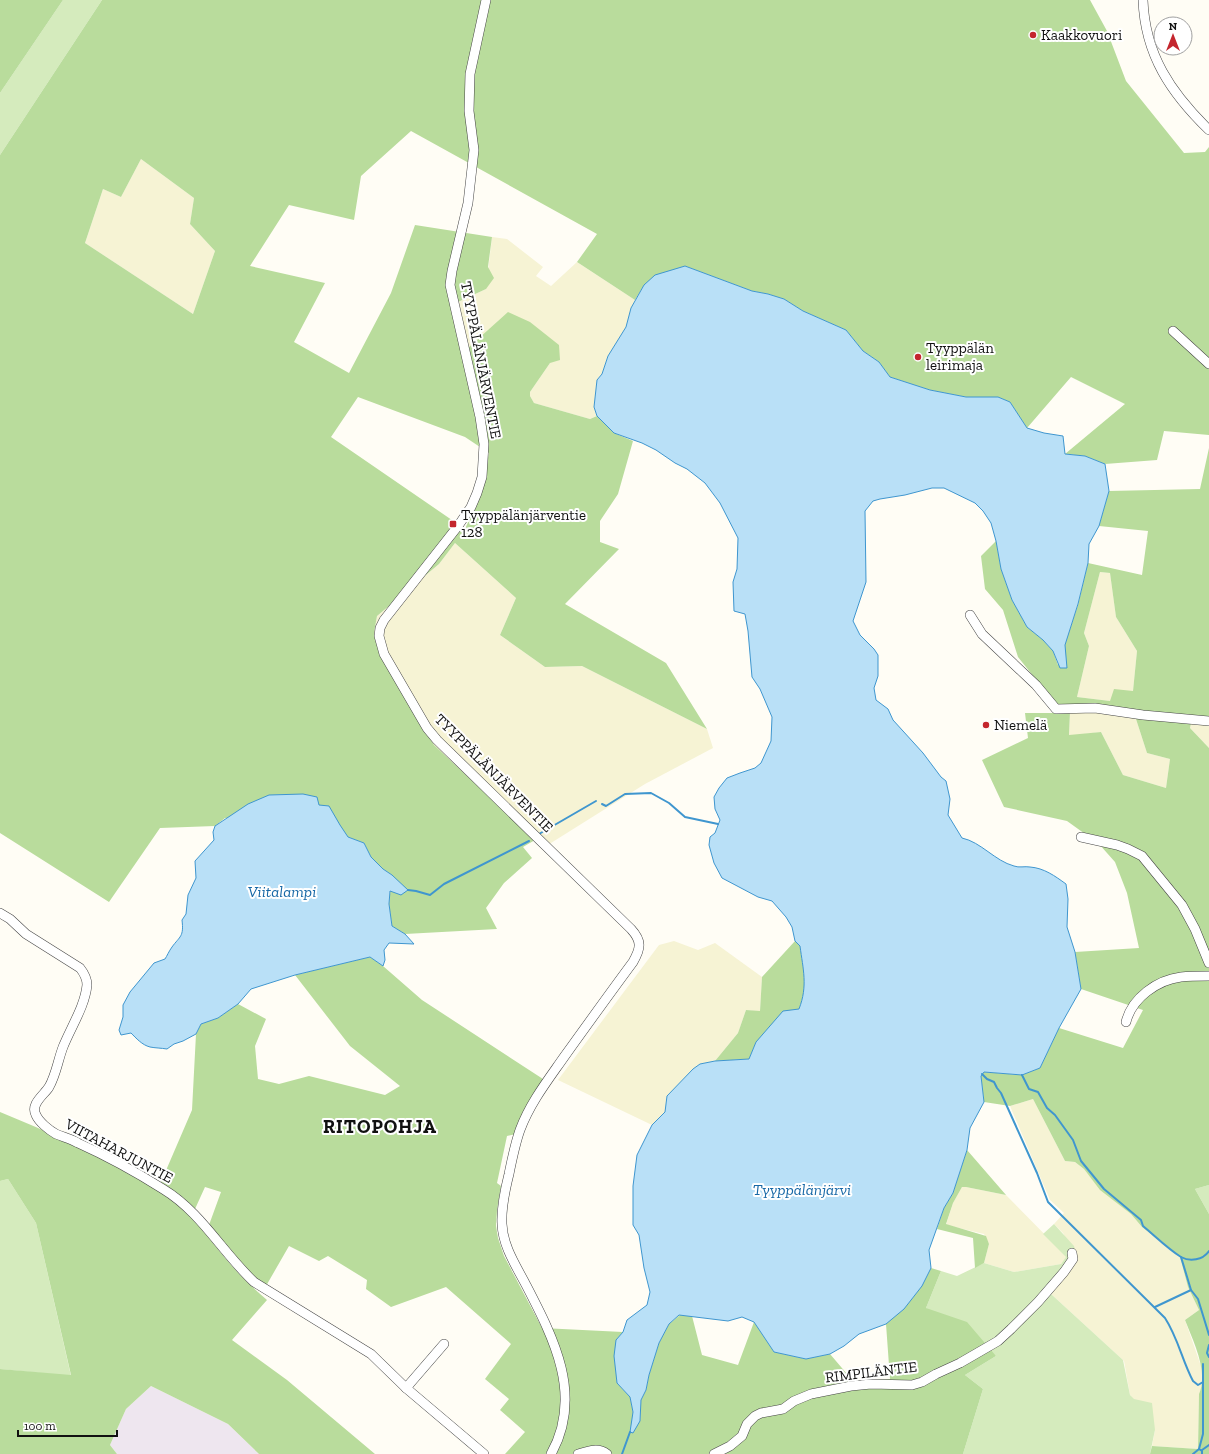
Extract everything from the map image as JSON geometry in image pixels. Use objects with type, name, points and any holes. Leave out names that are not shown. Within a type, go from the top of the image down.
[{"type":"street","name":"TYYPPÄLÄNJÄRVENTIE","points":[[486,0],[470,74],[469,112],[474,150],[468,203],[450,285],[480,417],[484,444],[482,477],[471,507],[458,526],[384,620],[380,628],[379,636],[384,654],[427,728],[638,936],[638,952],[633,962],[532,1104],[520,1130],[504,1194],[502,1226],[510,1255],[551,1336],[564,1374],[566,1406],[557,1441],[551,1454]]},
{"type":"street","points":[[1143,0],[1149,39],[1157,64],[1173,91],[1209,130]]},
{"type":"street","points":[[1173,331],[1209,364]]},
{"type":"street","points":[[970,615],[982,634],[1036,685],[1056,709],[1095,708],[1147,716],[1209,721]]},
{"type":"street","points":[[1081,837],[1117,845],[1142,856],[1182,905],[1195,929],[1209,963]]},
{"type":"street","name":"VIITAHARJUNTIE","points":[[0,913],[10,919],[26,934],[80,968],[85,975],[87,983],[80,1006],[62,1048],[50,1086],[37,1101],[34,1108],[35,1114],[40,1120],[54,1133],[77,1142],[122,1165],[165,1190],[182,1202],[204,1224],[243,1272],[254,1282],[371,1354],[406,1388],[484,1454]]},
{"type":"street","points":[[1126,1022],[1127,1016],[1135,1004],[1145,993],[1159,984],[1180,977],[1209,976]]},
{"type":"street","name":"RIMPILÄNTIE","points":[[714,1454],[730,1446],[742,1436],[747,1424],[755,1416],[761,1413],[783,1409],[794,1401],[811,1394],[850,1386],[871,1384],[912,1385],[922,1382],[960,1363],[998,1340],[1038,1302],[1064,1272],[1073,1259],[1072,1254]]},
{"type":"street","points":[[406,1388],[444,1344]]},
{"type":"street","points":[[578,1454],[591,1450],[602,1451],[607,1454]]},
{"type":"shaded area","points":[[141,159],[194,198],[190,224],[215,251],[193,314],[85,243],[103,189],[121,197]]},
{"type":"shaded area","points":[[492,237],[507,239],[543,267],[536,276],[551,286],[577,262],[635,300],[626,327],[608,356],[602,374],[597,380],[594,407],[597,416],[590,419],[534,403],[530,396],[530,392],[550,363],[467,349],[458,302],[486,289]]},
{"type":"shaded area","points":[[455,543],[516,598],[500,635],[545,667],[582,666],[707,729],[713,748],[645,784],[543,848],[434,745],[380,656],[374,633],[377,616],[439,564]]},
{"type":"shaded area","points":[[1100,572],[1110,573],[1116,617],[1137,651],[1133,691],[1110,701],[1077,697],[1089,646],[1084,633]]},
{"type":"shaded area","points":[[1070,711],[1103,712],[1136,719],[1147,753],[1170,759],[1166,788],[1123,775],[1101,732],[1069,736]]},
{"type":"shaded area","points":[[1192,718],[1209,720],[1209,748],[1190,728]]},
{"type":"shaded area","points":[[674,941],[698,950],[715,943],[762,977],[760,1012],[746,1010],[738,1033],[715,1061],[700,1064],[667,1096],[665,1112],[652,1125],[558,1080],[659,945]]},
{"type":"shaded area","points":[[1033,1099],[1065,1161],[1075,1162],[1084,1169],[1101,1190],[1131,1214],[1142,1227],[1180,1257],[1188,1287],[1199,1310],[1185,1320],[1202,1369],[1202,1388],[1199,1394],[1198,1449],[1152,1446],[1155,1430],[1130,1395],[1124,1361],[1051,1294],[1076,1260],[1063,1233],[1054,1224],[1064,1213],[1050,1200],[1010,1106]]},
{"type":"shaded area","points":[[962,1187],[1006,1195],[1067,1257],[1061,1264],[1014,1272],[984,1263],[989,1244],[984,1234],[946,1225],[953,1203]]},
{"type":"shaded area","points":[[151,1386],[228,1424],[259,1454],[117,1454],[110,1445],[126,1409]]},
{"type":"green space","points":[[0,0],[63,0],[0,93]]},
{"type":"green space","points":[[63,0],[102,0],[0,155],[0,93]]},
{"type":"green space","points":[[102,0],[1090,0],[1107,31],[1126,81],[1184,153],[1205,152],[1209,147],[1209,435],[1164,431],[1157,460],[1105,464],[1085,456],[1065,454],[1125,404],[1071,377],[1027,428],[1010,402],[998,397],[966,397],[930,390],[890,377],[879,362],[863,351],[846,330],[803,311],[784,299],[752,291],[685,266],[644,285],[635,300],[577,262],[597,234],[411,131],[361,176],[354,220],[289,205],[250,266],[325,283],[294,342],[349,373],[391,293],[415,225],[492,237],[488,267],[494,278],[486,289],[458,302],[468,348],[508,312],[530,322],[559,345],[560,360],[550,363],[530,392],[530,396],[534,403],[590,419],[597,416],[614,433],[633,441],[618,494],[600,521],[600,542],[619,549],[565,604],[666,663],[707,729],[582,666],[545,667],[500,635],[516,598],[455,543],[439,564],[377,616],[374,633],[380,656],[434,745],[535,840],[523,847],[532,858],[504,883],[486,908],[497,929],[405,934],[392,926],[389,904],[392,875],[383,869],[371,857],[364,843],[348,837],[340,826],[225,818],[215,826],[160,828],[109,902],[0,833],[0,155]],"holes":[[[141,159],[194,198],[190,224],[215,251],[193,314],[85,243],[103,189],[121,197]],[[358,397],[465,437],[489,453],[481,493],[465,529],[331,437]]]},
{"type":"green space","points":[[1209,448],[1209,720],[1192,718],[1190,728],[1209,748],[1209,1185],[1195,1189],[1209,1214],[1209,1454],[1150,1454],[1152,1446],[1198,1449],[1199,1394],[1202,1385],[1201,1366],[1196,1347],[1185,1320],[1199,1310],[1188,1287],[1180,1257],[1142,1227],[1131,1214],[1100,1190],[1084,1169],[1075,1162],[1065,1161],[1033,1099],[1010,1106],[984,1102],[981,1076],[984,1072],[1022,1075],[1040,1068],[1059,1028],[1123,1048],[1143,1010],[1081,989],[1075,952],[1139,948],[1127,893],[1115,862],[1099,844],[1067,821],[1004,807],[982,760],[1028,738],[1025,713],[1057,713],[1058,707],[1018,657],[1003,610],[985,589],[981,556],[996,541],[1001,569],[1012,600],[1027,627],[1043,640],[1053,651],[1058,665],[1078,605],[1088,563],[1142,575],[1148,531],[1099,526],[1109,491],[1200,489]],"holes":[[[1100,572],[1110,573],[1116,617],[1137,651],[1133,691],[1114,689],[1110,701],[1077,697],[1089,646],[1084,633]],[[1070,712],[1103,712],[1136,719],[1147,753],[1170,759],[1166,788],[1123,775],[1101,732],[1069,735]]]},
{"type":"green space","points":[[795,941],[800,946],[805,979],[804,995],[799,1009],[756,1042],[749,1059],[715,1061],[738,1033],[746,1010],[760,1011],[762,977]]},
{"type":"green space","points":[[370,957],[383,966],[422,1000],[543,1079],[516,1134],[507,1136],[497,1183],[501,1186],[496,1226],[498,1238],[504,1256],[542,1328],[623,1332],[616,1340],[617,1383],[630,1397],[633,1412],[640,1421],[641,1400],[646,1390],[659,1343],[669,1324],[680,1315],[692,1316],[702,1355],[738,1365],[754,1322],[774,1352],[806,1359],[830,1354],[853,1381],[890,1379],[886,1324],[912,1299],[922,1285],[931,1268],[941,1271],[926,1308],[967,1322],[996,1356],[965,1375],[983,1389],[963,1454],[505,1454],[525,1432],[500,1410],[509,1399],[485,1379],[511,1344],[446,1287],[391,1307],[366,1289],[367,1280],[328,1256],[319,1261],[289,1246],[266,1286],[256,1280],[209,1225],[221,1192],[205,1187],[195,1209],[182,1197],[161,1182],[192,1110],[196,1034],[201,1024],[218,1018],[238,1004],[266,1019],[255,1046],[258,1079],[279,1084],[309,1076],[385,1095],[400,1086],[350,1046],[295,975]]},
{"type":"green space","points":[[0,1112],[54,1135],[106,1160],[165,1195],[187,1212],[235,1270],[267,1300],[232,1340],[287,1380],[375,1454],[259,1454],[228,1424],[151,1386],[126,1409],[110,1445],[117,1454],[0,1454],[0,1369],[71,1375],[36,1223],[8,1179],[0,1181]]},
{"type":"green space","points":[[967,1150],[1006,1195],[962,1187],[953,1203],[946,1224],[986,1236],[989,1244],[984,1263],[975,1268],[973,1238],[937,1229],[944,1208],[953,1193]]},
{"type":"green space","points":[[8,1179],[36,1223],[71,1376],[0,1369],[0,1181]]},
{"type":"green space","points":[[1209,1185],[1209,1214],[1195,1189]]},
{"type":"green space","points":[[1054,1224],[1074,1246],[1077,1257],[1051,1294],[1123,1360],[1130,1395],[1134,1399],[1152,1403],[1155,1430],[1150,1454],[963,1454],[983,1389],[965,1375],[996,1356],[926,1308],[941,1271],[957,1276],[984,1263],[1014,1272],[1061,1264],[1066,1257],[1043,1234]]},
{"type":"water","name":"Tyyppälänjärvi","points":[[685,266],[752,291],[784,299],[803,311],[846,330],[863,351],[879,362],[890,377],[930,390],[966,397],[998,397],[1010,402],[1027,428],[1063,436],[1065,454],[1085,456],[1105,464],[1109,491],[1099,526],[1089,544],[1088,563],[1078,604],[1065,645],[1067,668],[1060,668],[1053,651],[1043,640],[1027,627],[1012,600],[1001,569],[991,523],[983,511],[975,503],[944,488],[932,488],[873,501],[865,511],[866,582],[853,621],[860,635],[878,655],[878,676],[874,688],[876,700],[888,709],[893,720],[946,781],[950,799],[948,815],[962,838],[975,843],[1007,864],[1016,867],[1040,869],[1053,875],[1066,884],[1068,899],[1067,927],[1075,952],[1081,989],[1059,1028],[1040,1068],[1022,1075],[984,1072],[981,1076],[984,1102],[970,1128],[967,1150],[953,1193],[944,1208],[929,1250],[931,1268],[922,1286],[904,1309],[886,1324],[859,1334],[844,1346],[830,1354],[806,1359],[774,1352],[754,1322],[742,1317],[728,1321],[679,1315],[669,1324],[659,1343],[646,1390],[641,1400],[640,1421],[633,1433],[630,1432],[633,1412],[630,1397],[617,1383],[614,1356],[616,1340],[623,1332],[627,1320],[647,1305],[650,1292],[644,1268],[639,1235],[633,1225],[633,1186],[637,1155],[652,1125],[665,1112],[667,1096],[693,1069],[700,1064],[715,1061],[749,1059],[756,1042],[783,1011],[799,1009],[802,1001],[804,985],[800,946],[795,941],[792,927],[786,917],[772,901],[758,897],[722,878],[714,863],[709,845],[710,837],[715,833],[720,820],[715,809],[714,797],[719,788],[727,778],[755,768],[761,763],[771,741],[772,717],[760,689],[752,677],[745,614],[734,611],[733,582],[737,569],[738,538],[720,503],[705,483],[687,469],[656,450],[642,443],[614,433],[597,416],[594,407],[597,380],[602,374],[608,356],[626,327],[631,308],[644,285],[655,275]]},
{"type":"water","name":"Viitalampi","points":[[303,794],[317,797],[319,805],[329,806],[348,837],[364,843],[371,857],[408,890],[401,895],[390,891],[389,904],[392,926],[405,934],[414,944],[389,943],[384,950],[385,960],[383,966],[370,957],[295,975],[251,989],[238,1004],[218,1018],[201,1024],[196,1034],[174,1044],[167,1049],[144,1045],[131,1033],[121,1035],[119,1030],[123,1017],[123,1005],[130,992],[154,963],[165,959],[181,936],[182,920],[186,914],[188,895],[196,878],[195,861],[214,840],[213,832],[215,826],[248,804],[269,795]]},
{"type":"waterway","points":[[602,804],[606,806],[625,794],[651,793],[669,803],[685,817],[718,824]]},
{"type":"waterway","points":[[539,834],[596,801]]},
{"type":"waterway","points":[[408,890],[430,895],[444,884],[529,841]]},
{"type":"waterway","points":[[982,1074],[987,1079],[994,1082],[1001,1093],[1037,1173],[1048,1202],[1165,1318],[1173,1333],[1193,1381],[1198,1385],[1203,1382],[1203,1434],[1199,1449],[1202,1451],[1202,1454]]},
{"type":"waterway","points":[[1022,1075],[1029,1089],[1038,1092],[1047,1108],[1055,1115],[1073,1140],[1081,1161],[1104,1189],[1141,1220],[1143,1226],[1171,1250],[1185,1259],[1192,1260],[1200,1258],[1209,1251]]},
{"type":"waterway","points":[[1155,1307],[1191,1290],[1181,1257]]},
{"type":"waterway","points":[[1191,1290],[1198,1299],[1209,1335]]},
{"type":"waterway","points":[[1209,1345],[1207,1353],[1209,1357]]},
{"type":"waterway","points":[[1203,1364],[1203,1382]]},
{"type":"waterway","points":[[622,1454],[630,1432]]},
{"type":"waterway","points":[[1202,1450],[1209,1445]]},
{"type":"waterway","points":[[1193,1454],[1199,1449]]},
{"type":"place","name":"Kaakkovuori","points":[[1033,35]]},
{"type":"place","name":"Tyyppälän leirimaja","points":[[918,357]]},
{"type":"place","name":"Tyyppälänjärventie 128","points":[[453,524]]},
{"type":"place","name":"Niemelä","points":[[986,725]]},
{"type":"district","name":"RITOPOHJA","points":[[380,1126]]}]
